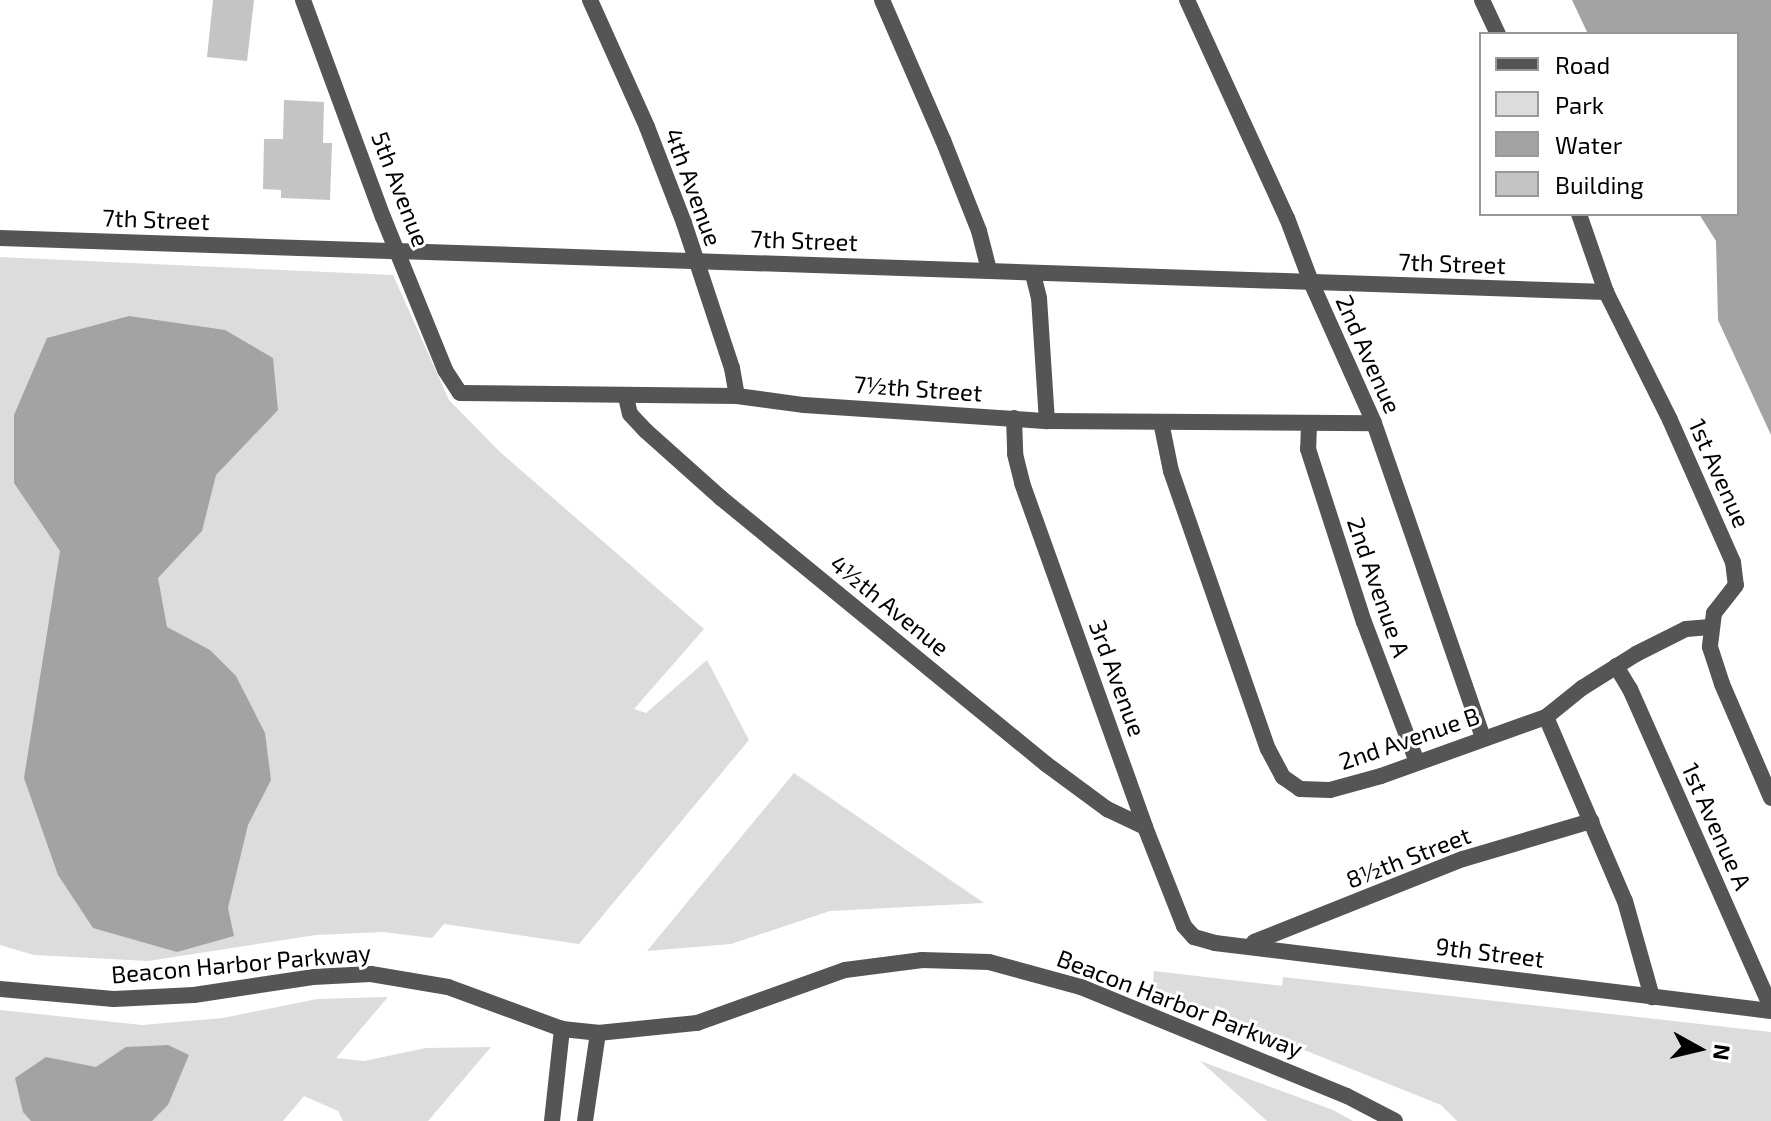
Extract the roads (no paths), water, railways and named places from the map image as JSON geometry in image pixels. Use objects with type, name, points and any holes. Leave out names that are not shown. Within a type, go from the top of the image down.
[{"type":"street","name":"5th Avenue","points":[[303,0],[397,251],[445,370],[460,393]]},
{"type":"street","name":"4th Avenue","points":[[590,0],[647,127],[732,368],[737,396]]},
{"type":"street","points":[[882,0],[943,140],[979,231],[989,270]]},
{"type":"street","name":"2nd Avenue","points":[[1187,0],[1287,218],[1311,282],[1374,423],[1483,738]]},
{"type":"street","points":[[1482,0],[1497,32]]},
{"type":"street","name":"1st Avenue","points":[[1580,216],[1606,292],[1670,420],[1733,562],[1736,585],[1714,613],[1710,627]]},
{"type":"street","name":"7th Street","points":[[0,238],[1606,292]]},
{"type":"street","points":[[1033,274],[1039,298],[1047,421]]},
{"type":"street","name":"7½th Street","points":[[460,393],[737,396],[804,405],[1047,421],[1374,423]]},
{"type":"street","name":"4½th Avenue","points":[[626,397],[630,414],[721,498],[1046,764],[1107,809],[1145,827]]},
{"type":"street","name":"3rd Avenue","points":[[1014,418],[1015,454],[1022,483],[1145,827],[1184,926],[1203,941]]},
{"type":"street","name":"2nd Avenue B","points":[[1161,422],[1171,471],[1268,749],[1283,777],[1300,789],[1330,790],[1546,717],[1616,666],[1686,629],[1710,627]]},
{"type":"street","name":"2nd Avenue A","points":[[1309,425],[1308,449],[1312,463],[1364,622],[1417,762]]},
{"type":"street","points":[[1710,627],[1710,647],[1722,684],[1771,798]]},
{"type":"street","name":"1st Avenue A","points":[[1616,666],[1630,689],[1771,1009]]},
{"type":"street","points":[[1546,717],[1625,901],[1652,997]]},
{"type":"street","name":"8½th Street","points":[[1245,945],[1271,938],[1463,859],[1591,821]]},
{"type":"street","name":"9th Street","points":[[1203,941],[1771,1009]]},
{"type":"street","name":"Beacon Harbor Parkway","points":[[0,989],[114,999],[194,995],[313,977],[371,974],[448,987],[562,1029],[598,1033],[697,1023],[845,970],[922,960],[989,962],[1081,987],[1347,1096],[1395,1121]]},
{"type":"street","points":[[552,1121],[562,1029]]},
{"type":"street","points":[[585,1121],[598,1033]]},
{"type":"water","points":[[1572,0],[1771,0],[1771,435],[1718,320],[1716,241],[1700,216],[1739,216],[1739,32],[1587,32]]},
{"type":"water","points":[[129,316],[225,330],[273,358],[278,410],[216,475],[202,531],[158,578],[167,627],[210,650],[236,676],[265,733],[271,780],[248,825],[228,908],[234,936],[177,952],[93,928],[58,875],[24,778],[60,551],[14,483],[14,415],[47,338]]},
{"type":"water","points":[[168,1045],[189,1055],[168,1105],[152,1121],[31,1121],[23,1112],[15,1078],[46,1057],[96,1067],[126,1047]]}]
